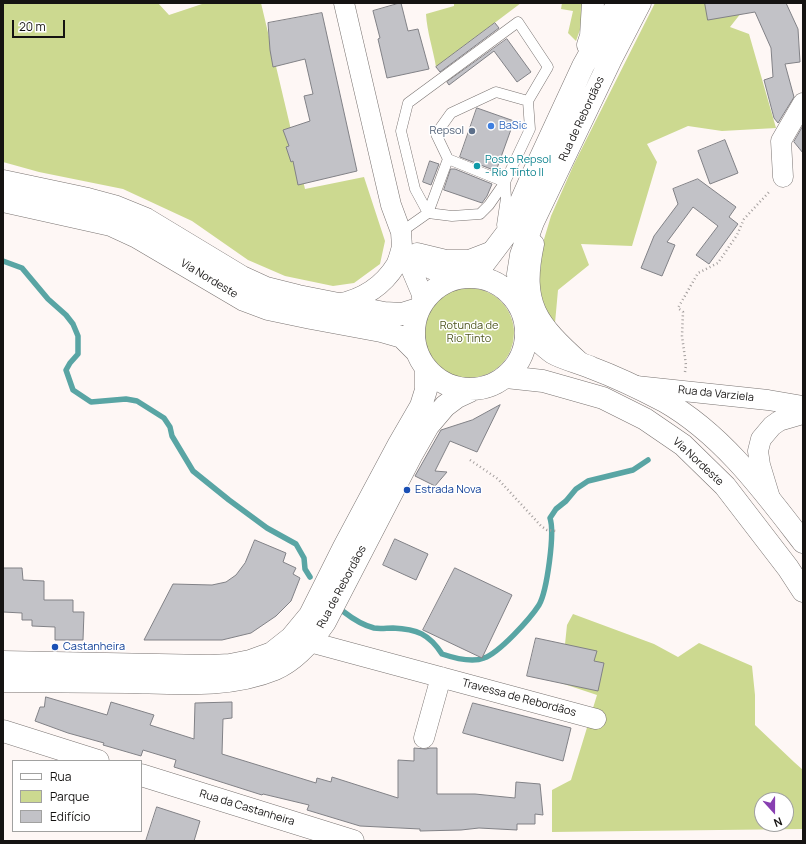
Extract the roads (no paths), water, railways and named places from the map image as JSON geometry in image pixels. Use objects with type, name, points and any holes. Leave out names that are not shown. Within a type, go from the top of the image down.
[{"type":"main road","name":"Rua de Rebordãos","points":[[584,66],[591,36],[593,3]]},
{"type":"main road","name":"Rua de Rebordãos","points":[[463,278],[482,266],[499,245],[510,227],[584,66],[618,3]]},
{"type":"main road","name":"Rua de Rebordãos","points":[[524,319],[518,274],[522,255],[533,222],[611,59],[640,3]]},
{"type":"main road","name":"Via Nordeste","points":[[3,181],[88,199],[114,206],[146,219],[242,277],[266,288],[384,313],[402,314],[421,305]]},
{"type":"main road","name":"Via Nordeste","points":[[3,202],[111,225],[137,237],[244,300],[268,309],[381,331],[402,337],[416,350]]},
{"type":"main road","points":[[524,319],[526,340],[520,360],[506,378],[486,388],[470,391],[443,384],[426,370],[416,350],[413,329],[421,305],[437,287],[463,278],[495,283],[506,290],[524,319],[553,353],[581,363],[663,401],[700,425],[718,441],[770,498],[803,542]]},
{"type":"main road","name":"Rua de Rebordãos","points":[[5,678],[230,665],[272,653],[291,638],[310,615],[344,547],[421,406],[426,390],[426,370]]},
{"type":"main road","name":"Via Nordeste","points":[[506,378],[542,381],[603,398],[645,419],[684,445],[725,486],[788,568],[803,591]]},
{"type":"main road","name":"Rua de Rebordãos","points":[[5,678],[181,683],[222,682],[251,678],[276,668],[294,657],[310,642],[325,622],[428,426],[445,406],[457,397],[470,391]]},
{"type":"main road","points":[[3,731],[95,760]]},
{"type":"main road","name":"Rua da Castanheira","points":[[142,775],[353,841]]},
{"type":"street","points":[[344,3],[391,205],[407,244],[420,292],[421,305]]},
{"type":"street","points":[[783,177],[781,141],[803,103]]},
{"type":"street","points":[[543,202],[530,266],[532,299],[538,317],[548,331],[581,363]]},
{"type":"street","points":[[407,244],[446,260],[468,260],[499,245]]},
{"type":"street","points":[[407,244],[425,266],[463,278]]},
{"type":"street","points":[[338,304],[350,302],[364,296],[381,283],[396,264],[407,244]]},
{"type":"street","name":"Rua da Varziela","points":[[630,385],[768,400],[803,406]]},
{"type":"street","points":[[770,498],[760,465],[758,451],[761,439],[772,426],[779,421],[803,414]]},
{"type":"street","name":"Travessa de Rebordãos","points":[[310,642],[596,719]]},
{"type":"street","points":[[424,738],[441,677]]},
{"type":"lane","points":[[518,22],[548,67],[528,101],[530,129],[505,182],[489,206],[480,214],[452,216],[428,213],[415,189],[401,131],[408,103],[518,22]]},
{"type":"lane","points":[[505,182],[448,159],[436,134],[451,113],[496,92],[528,101]]},
{"type":"lane","points":[[407,244],[428,213],[448,159]]},
{"type":"lane","points":[[499,245],[506,198],[505,182]]},
{"type":"waterway","points":[[3,261],[22,268],[48,299],[66,315],[73,324],[78,336],[78,354],[66,370],[73,390],[91,402],[126,399],[137,401],[164,418],[170,427],[172,436],[193,471],[267,528],[296,544],[304,558],[305,569],[310,577]]},
{"type":"waterway","points":[[344,612],[358,622],[374,628],[393,628],[416,631],[427,637],[442,654],[447,656],[474,660],[484,658],[498,650],[506,643],[539,605],[545,588],[551,548],[552,536],[550,518],[556,509],[566,501],[576,489],[588,481],[633,470],[648,460]]},
{"type":"place","name":"BaSic","points":[[491,126]]},
{"type":"place","name":"Repsol","points":[[472,131]]},
{"type":"place","name":"Posto Repsol - Rio Tinto II","points":[[477,166]]},
{"type":"place","name":"Estrada Nova","points":[[407,490]]},
{"type":"place","name":"Castanheira","points":[[55,647]]},
{"type":"park label","name":"Rotunda de Rio Tinto","points":[[469,332]]}]
